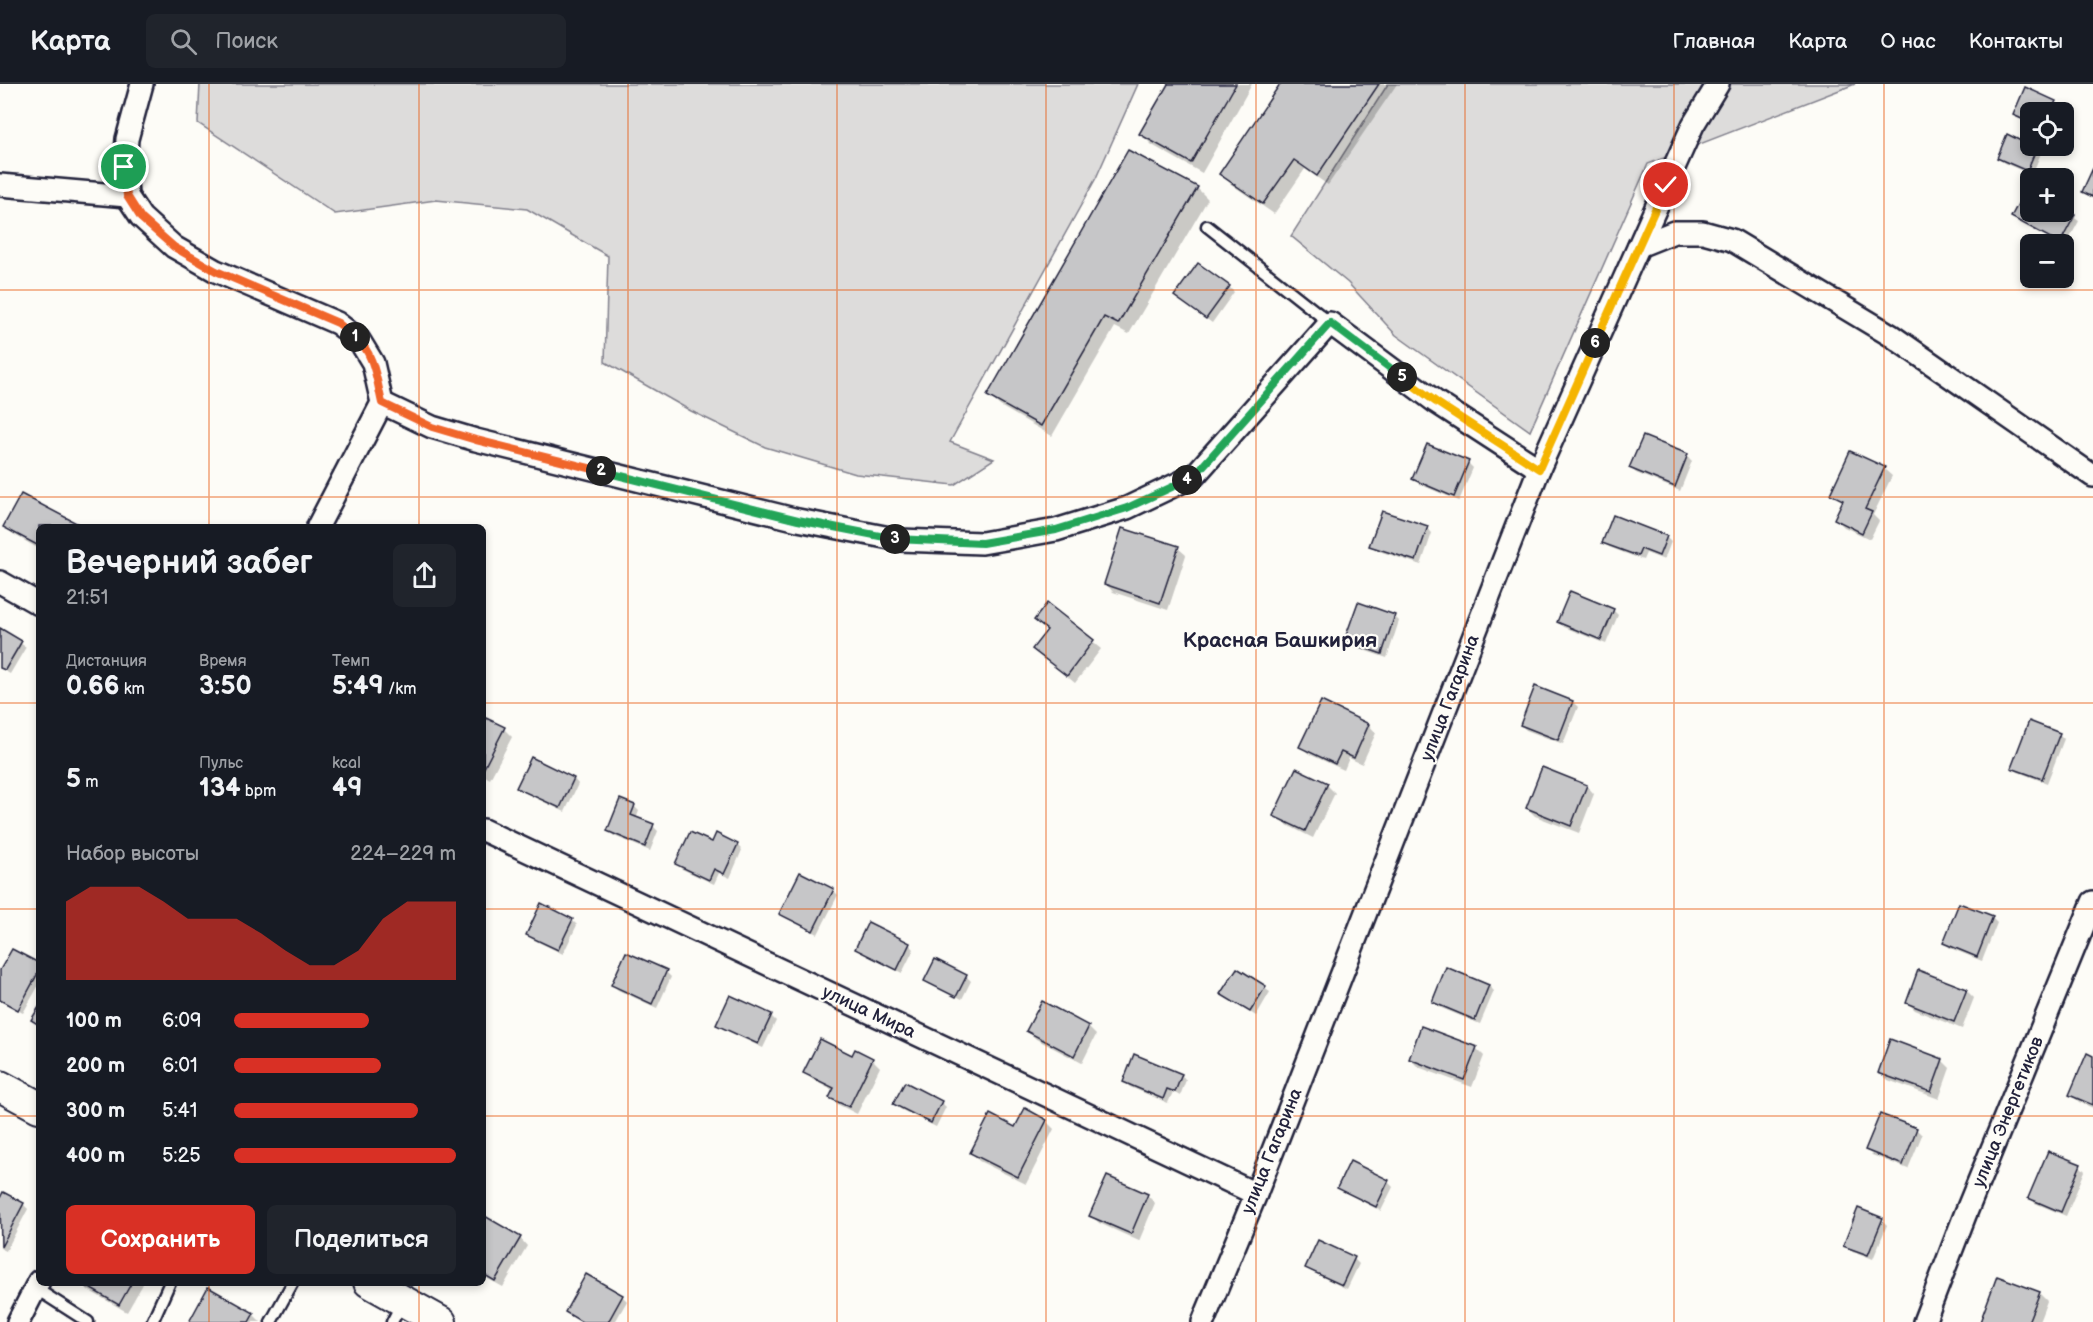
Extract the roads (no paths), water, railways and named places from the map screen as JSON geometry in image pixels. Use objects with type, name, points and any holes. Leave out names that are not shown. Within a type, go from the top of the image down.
[{"type":"street","points":[[142,84],[127,139],[124,167],[127,196],[141,218],[174,247],[216,271],[338,323],[359,340],[373,363],[382,403],[319,524]]},
{"type":"street","name":"улица Гагарина","points":[[1203,1322],[1256,1194],[1539,469],[1693,125],[1718,84]]},
{"type":"street","points":[[0,185],[127,196]]},
{"type":"street","points":[[1639,246],[1674,232],[1702,232],[1732,240],[1892,336],[2093,476]]},
{"type":"street","points":[[382,403],[432,427],[476,440],[798,520],[900,540],[982,543],[1056,530],[1127,508],[1194,476],[1330,323],[1436,402],[1539,469]]},
{"type":"street","points":[[0,582],[36,602]]},
{"type":"street","name":"улица Мира","points":[[486,831],[1256,1194]]},
{"type":"street","name":"улица Энергетиков","points":[[1924,1322],[1965,1215],[2093,902]]},
{"type":"street","points":[[0,1086],[36,1105]]},
{"type":"street","points":[[18,1322],[36,1286]]},
{"type":"street","points":[[373,1286],[397,1312],[441,1322]]},
{"type":"lane","points":[[1207,226],[1330,323]]},
{"type":"lane","points":[[40,1286],[88,1322]]},
{"type":"lane","points":[[152,1322],[168,1286]]},
{"type":"lane","points":[[271,1322],[291,1286]]},
{"type":"district","name":"Красная Башкирия","points":[[1280,640]]}]
